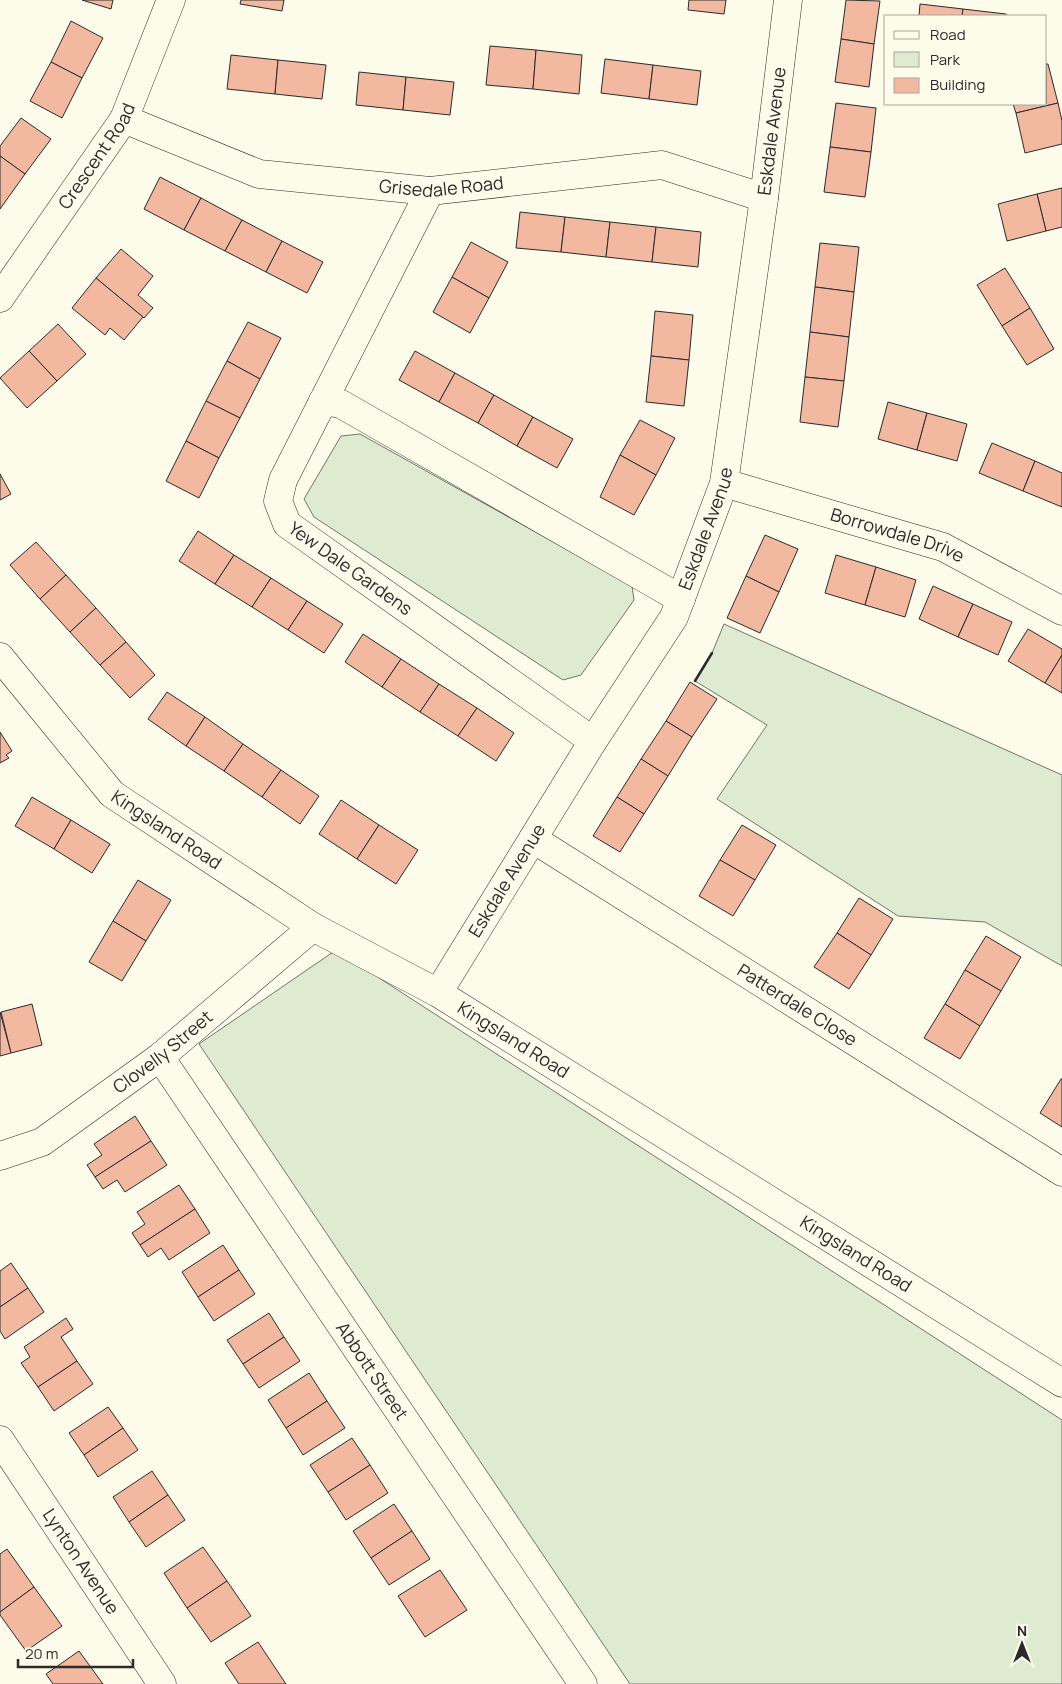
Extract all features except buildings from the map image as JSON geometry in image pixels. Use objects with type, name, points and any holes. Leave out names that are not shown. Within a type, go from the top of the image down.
[{"type":"street","name":"Crescent Road","points":[[0,298],[124,119],[171,0]]},
{"type":"street","name":"Eskdale Avenue","points":[[438,993],[593,740],[674,617],[724,483],[764,198],[788,0]]},
{"type":"street","name":"Grisedale Road","points":[[124,119],[258,174],[430,191],[662,165],[764,198]]},
{"type":"street","name":"Yew Dale Gardens","points":[[430,191],[283,480],[278,502],[287,524],[593,740]]},
{"type":"street","points":[[323,401],[341,404],[681,599]]},
{"type":"street","name":"Borrowdale Drive","points":[[724,483],[943,548],[1062,611]]},
{"type":"street","name":"Kingsland Road","points":[[0,657],[112,794],[313,926],[438,993],[1062,1383]]},
{"type":"street","name":"Patterdale Close","points":[[533,839],[1062,1172]]},
{"type":"street","name":"Clovelly Street","points":[[0,1156],[42,1142],[160,1057],[313,926]]},
{"type":"street","name":"Abbott Street","points":[[160,1057],[583,1684]]},
{"type":"street","name":"Lynton Avenue","points":[[0,1440],[162,1684]]},
{"type":"green space","points":[[360,434],[632,586],[634,600],[581,675],[563,680],[314,517],[304,499],[341,436]]},
{"type":"green space","points":[[724,624],[1062,775],[1062,966],[985,922],[898,916],[717,799],[767,725],[695,681],[712,653]]},
{"type":"green space","points":[[336,950],[1062,1420],[1062,1684],[630,1684],[199,1044]]},
{"type":"wall","points":[[695,681],[712,653]]}]
